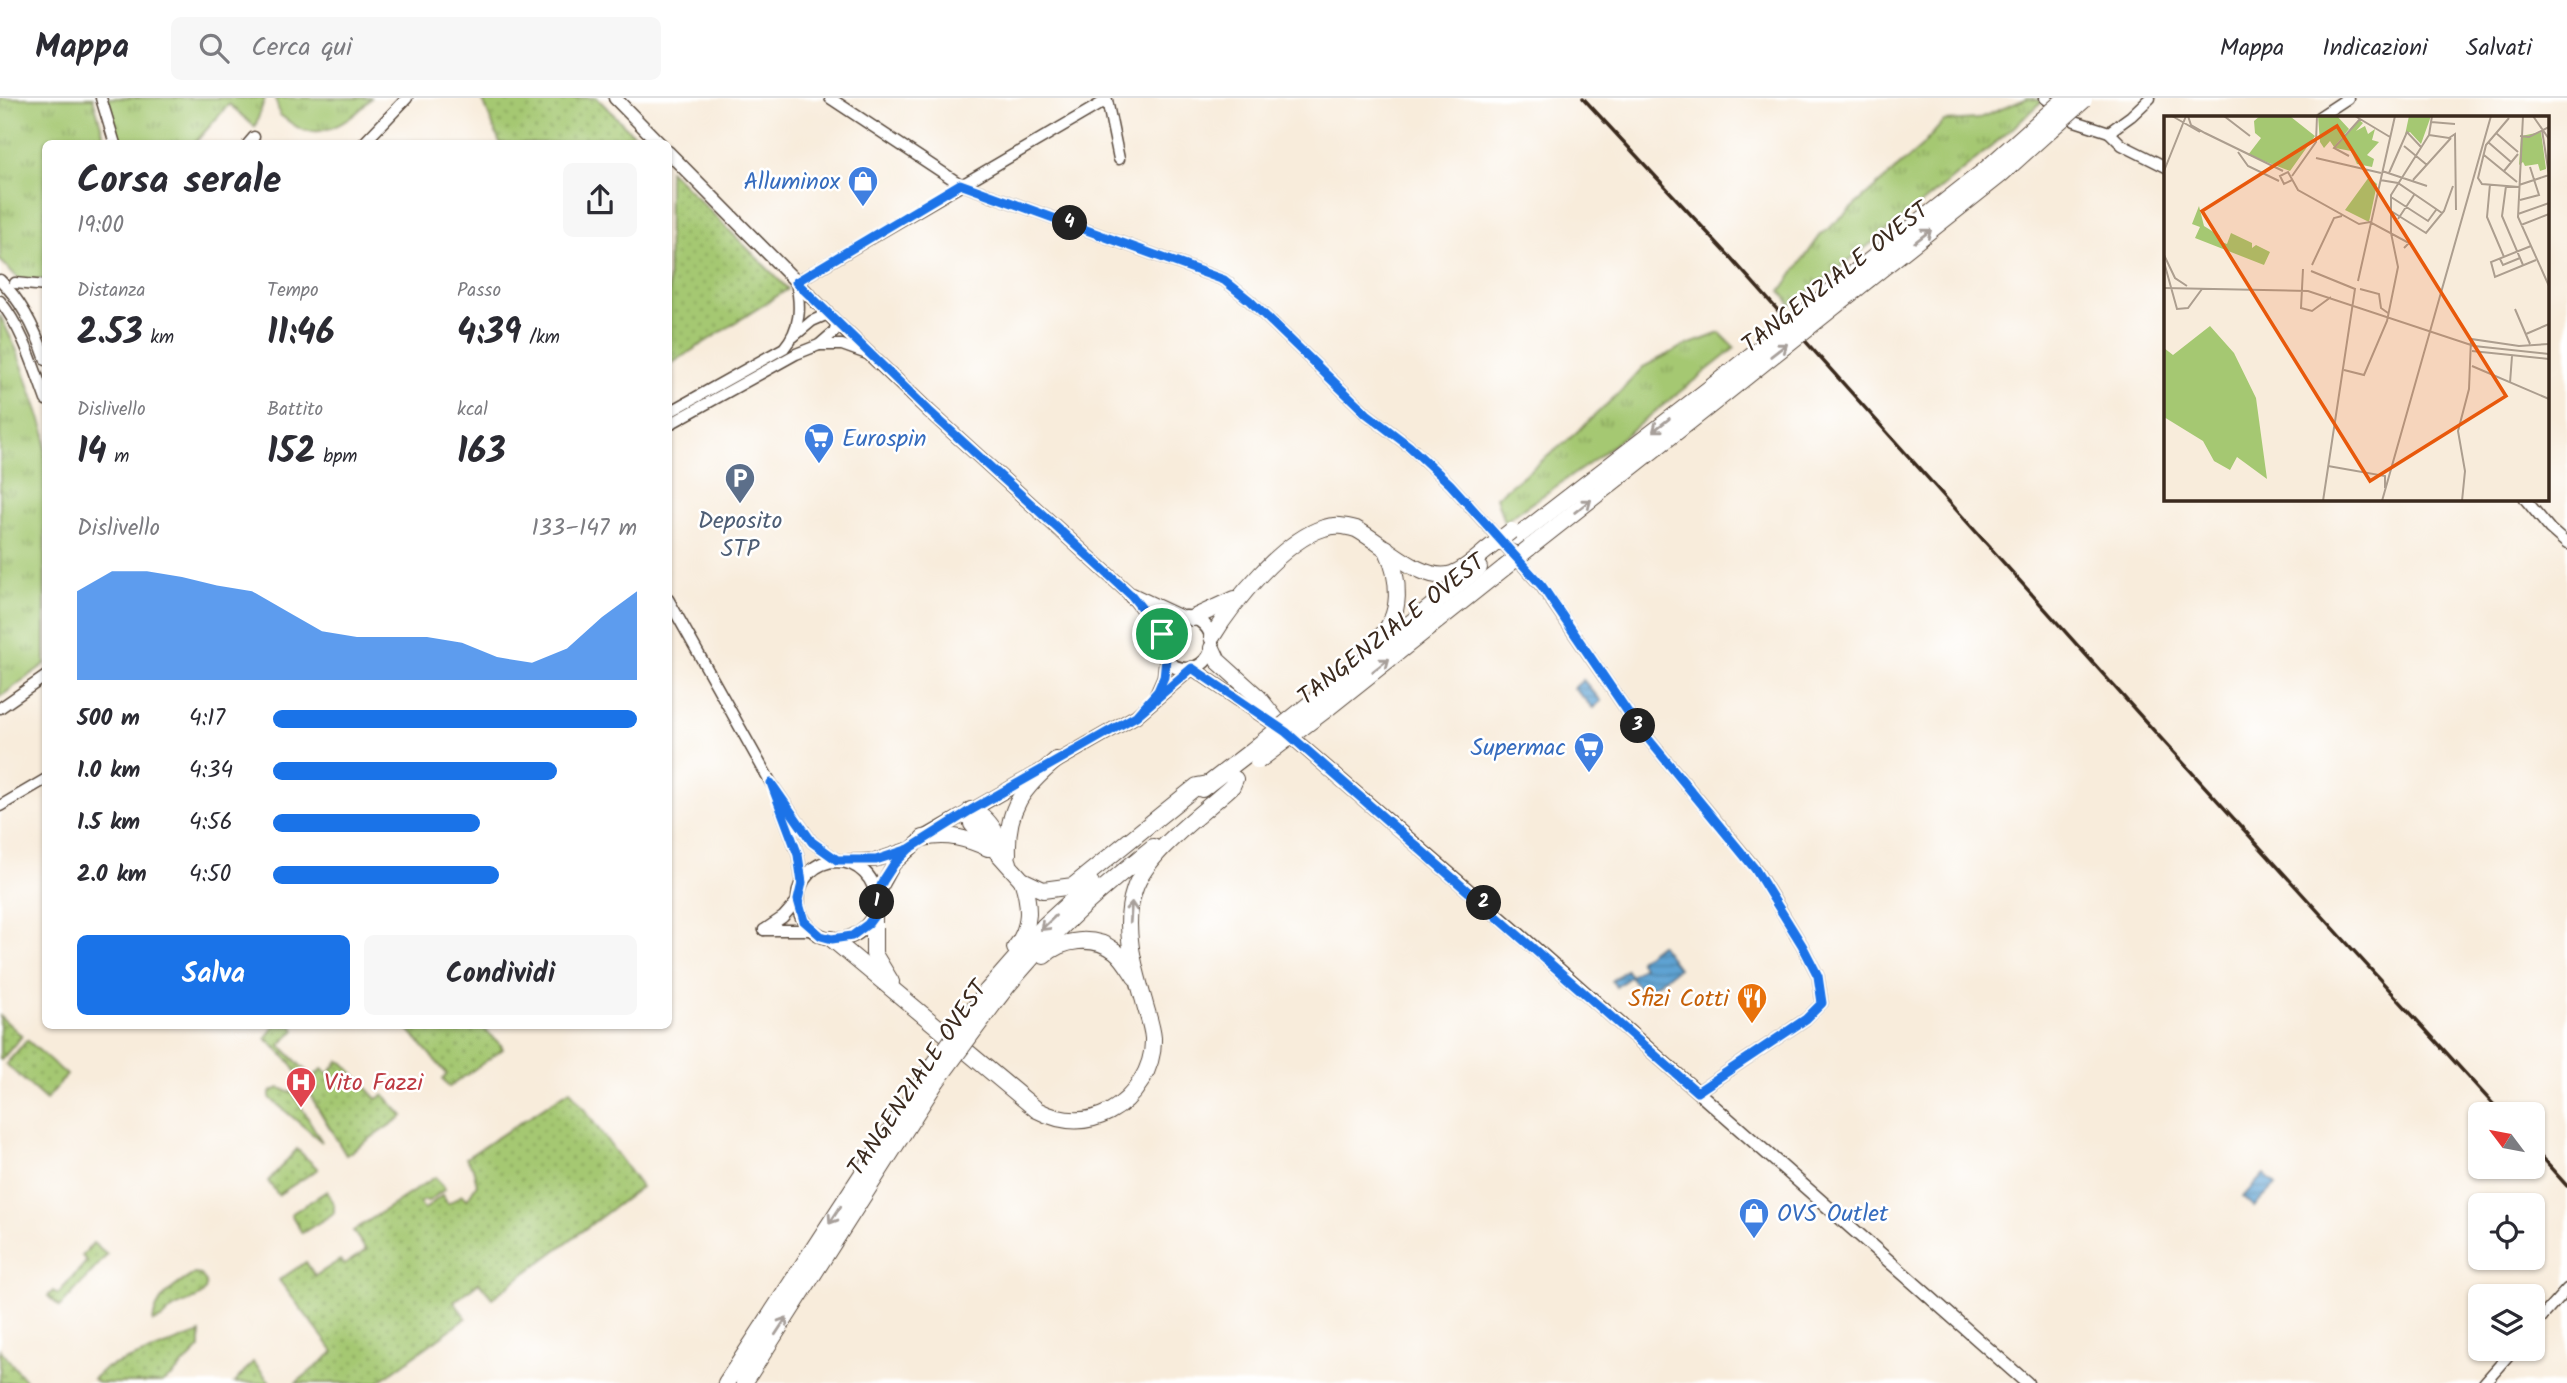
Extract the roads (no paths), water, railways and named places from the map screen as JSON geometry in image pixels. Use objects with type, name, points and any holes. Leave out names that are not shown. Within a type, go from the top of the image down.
[{"type":"highway","name":"TANGENZIALE OVEST","points":[[2046,125],[2066,98]]},
{"type":"highway","name":"TANGENZIALE OVEST","points":[[994,996],[1107,884],[1235,779],[1254,757],[1323,699],[1519,539],[1721,388],[1864,274],[1985,170],[2085,99]]},
{"type":"highway","name":"TANGENZIALE OVEST","points":[[1519,539],[1548,503],[1560,504],[1721,388]]},
{"type":"highway","points":[[1286,732],[1249,689],[1218,661],[1212,642],[1242,595],[1284,553],[1323,528],[1344,526],[1356,529],[1385,546],[1418,570],[1441,576],[1496,558],[1519,539]]},
{"type":"highway","points":[[1323,699],[1328,682],[1382,635],[1395,614],[1395,572],[1385,546]]},
{"type":"highway","points":[[1132,596],[1186,618],[1242,595]]},
{"type":"highway","name":"TANGENZIALE OVEST","points":[[726,1383],[931,1079],[1044,926],[1118,858],[1208,784],[1254,757]]},
{"type":"highway","points":[[1009,863],[1010,818],[1032,781],[1056,760]]},
{"type":"highway","points":[[832,939],[1037,1110],[1059,1119],[1079,1121],[1101,1116],[1122,1103],[1137,1087],[1148,1068],[1153,1034],[1131,949],[1130,922],[1133,893],[1138,880],[1154,856],[1232,786],[1235,779]]},
{"type":"highway","points":[[1022,880],[1043,890],[1073,886],[1197,786],[1208,784]]},
{"type":"highway","points":[[971,810],[982,816],[995,833],[1009,863]]},
{"type":"highway","points":[[971,810],[972,824],[1009,863],[1022,880],[1028,897],[1027,927],[1021,941],[986,984],[994,996],[1008,992],[1056,946],[1079,941],[1097,942],[1113,949],[1138,980]]},
{"type":"highway","points":[[923,838],[953,835],[994,850]]},
{"type":"highway","points":[[874,916],[874,954],[885,975],[901,995]]},
{"type":"highway","name":"TANGENZIALE OVEST","points":[[744,1383],[931,1079]]},
{"type":"main road","points":[[615,98],[656,140]]},
{"type":"main road","points":[[672,156],[833,319],[949,430],[1132,596],[1150,615],[1162,634]]},
{"type":"main road","points":[[909,849],[876,860],[842,860],[816,866],[802,883],[798,900],[800,911],[811,930],[832,939],[852,936],[868,924],[874,916],[877,895],[894,864],[909,849],[923,838],[1056,760],[1136,716],[1192,668],[1205,661],[1212,642],[1206,626],[1186,618],[1166,626],[1161,647],[1166,659],[1164,677],[1158,691],[1136,716]]},
{"type":"main road","points":[[1166,659],[1177,667],[1192,668],[1286,732],[1513,928],[2027,1383]]},
{"type":"main road","points":[[842,860],[856,864],[870,877],[877,895]]},
{"type":"street","points":[[101,98],[114,140]]},
{"type":"street","points":[[367,140],[407,98]]},
{"type":"street","points":[[830,98],[960,184],[1224,280],[1249,300],[1367,414],[1409,446],[1450,484],[1542,586],[1636,724],[1755,869],[1818,976],[1822,1003],[1818,1009],[1697,1092]]},
{"type":"street","points":[[2045,98],[2075,121],[2109,132],[2122,145],[2164,166]]},
{"type":"street","points":[[2109,132],[2150,98]]},
{"type":"street","points":[[2321,116],[2348,98]]},
{"type":"street","points":[[793,338],[800,318],[796,282],[1107,100],[1119,159]]},
{"type":"street","points":[[0,280],[20,305],[42,349]]},
{"type":"street","points":[[15,283],[42,286]]},
{"type":"street","points":[[0,301],[25,342],[42,389]]},
{"type":"street","points":[[672,411],[764,361],[784,348],[812,321],[833,319],[834,332],[819,345],[796,354],[672,423]]},
{"type":"street","points":[[819,345],[842,345],[872,356]]},
{"type":"street","points":[[2526,500],[2550,529],[2567,544]]},
{"type":"street","points":[[672,605],[771,783],[812,842],[842,860]]},
{"type":"street","points":[[0,708],[42,679]]},
{"type":"street","points":[[1220,687],[1243,694],[1248,693],[1249,689]]},
{"type":"street","points":[[0,806],[42,781]]},
{"type":"street","points":[[771,783],[798,855],[802,883]]},
{"type":"street","points":[[798,900],[783,917],[764,930],[811,930]]},
{"type":"street","points":[[2545,1314],[2567,1289]]},
{"type":"street","points":[[2484,1383],[2503,1361]]},
{"type":"water","points":[[1583,680],[1601,701],[1593,708],[1574,688]]},
{"type":"water","points":[[1660,944],[1678,968],[1643,994],[1630,977],[1616,987],[1612,981],[1626,970],[1631,976],[1643,967],[1639,960]]},
{"type":"water","points":[[2264,1174],[2276,1185],[2254,1207],[2243,1197]]},
{"type":"railway","points":[[1583,98],[1731,258],[2147,723],[2491,1102]]},
{"type":"railway","points":[[2545,1161],[2567,1186]]},
{"type":"place","name":"Alluminox","points":[[863,208]]},
{"type":"place","name":"Eurospin","points":[[819,465]]},
{"type":"place","name":"Deposito STP","points":[[740,505]]},
{"type":"place","name":"Supermac","points":[[1589,774]]},
{"type":"place","name":"Sfizi Cotti","points":[[1752,1025]]},
{"type":"place","name":"Vito Fazzi","points":[[301,1109]]},
{"type":"place","name":"OVS Outlet","points":[[1754,1240]]}]
